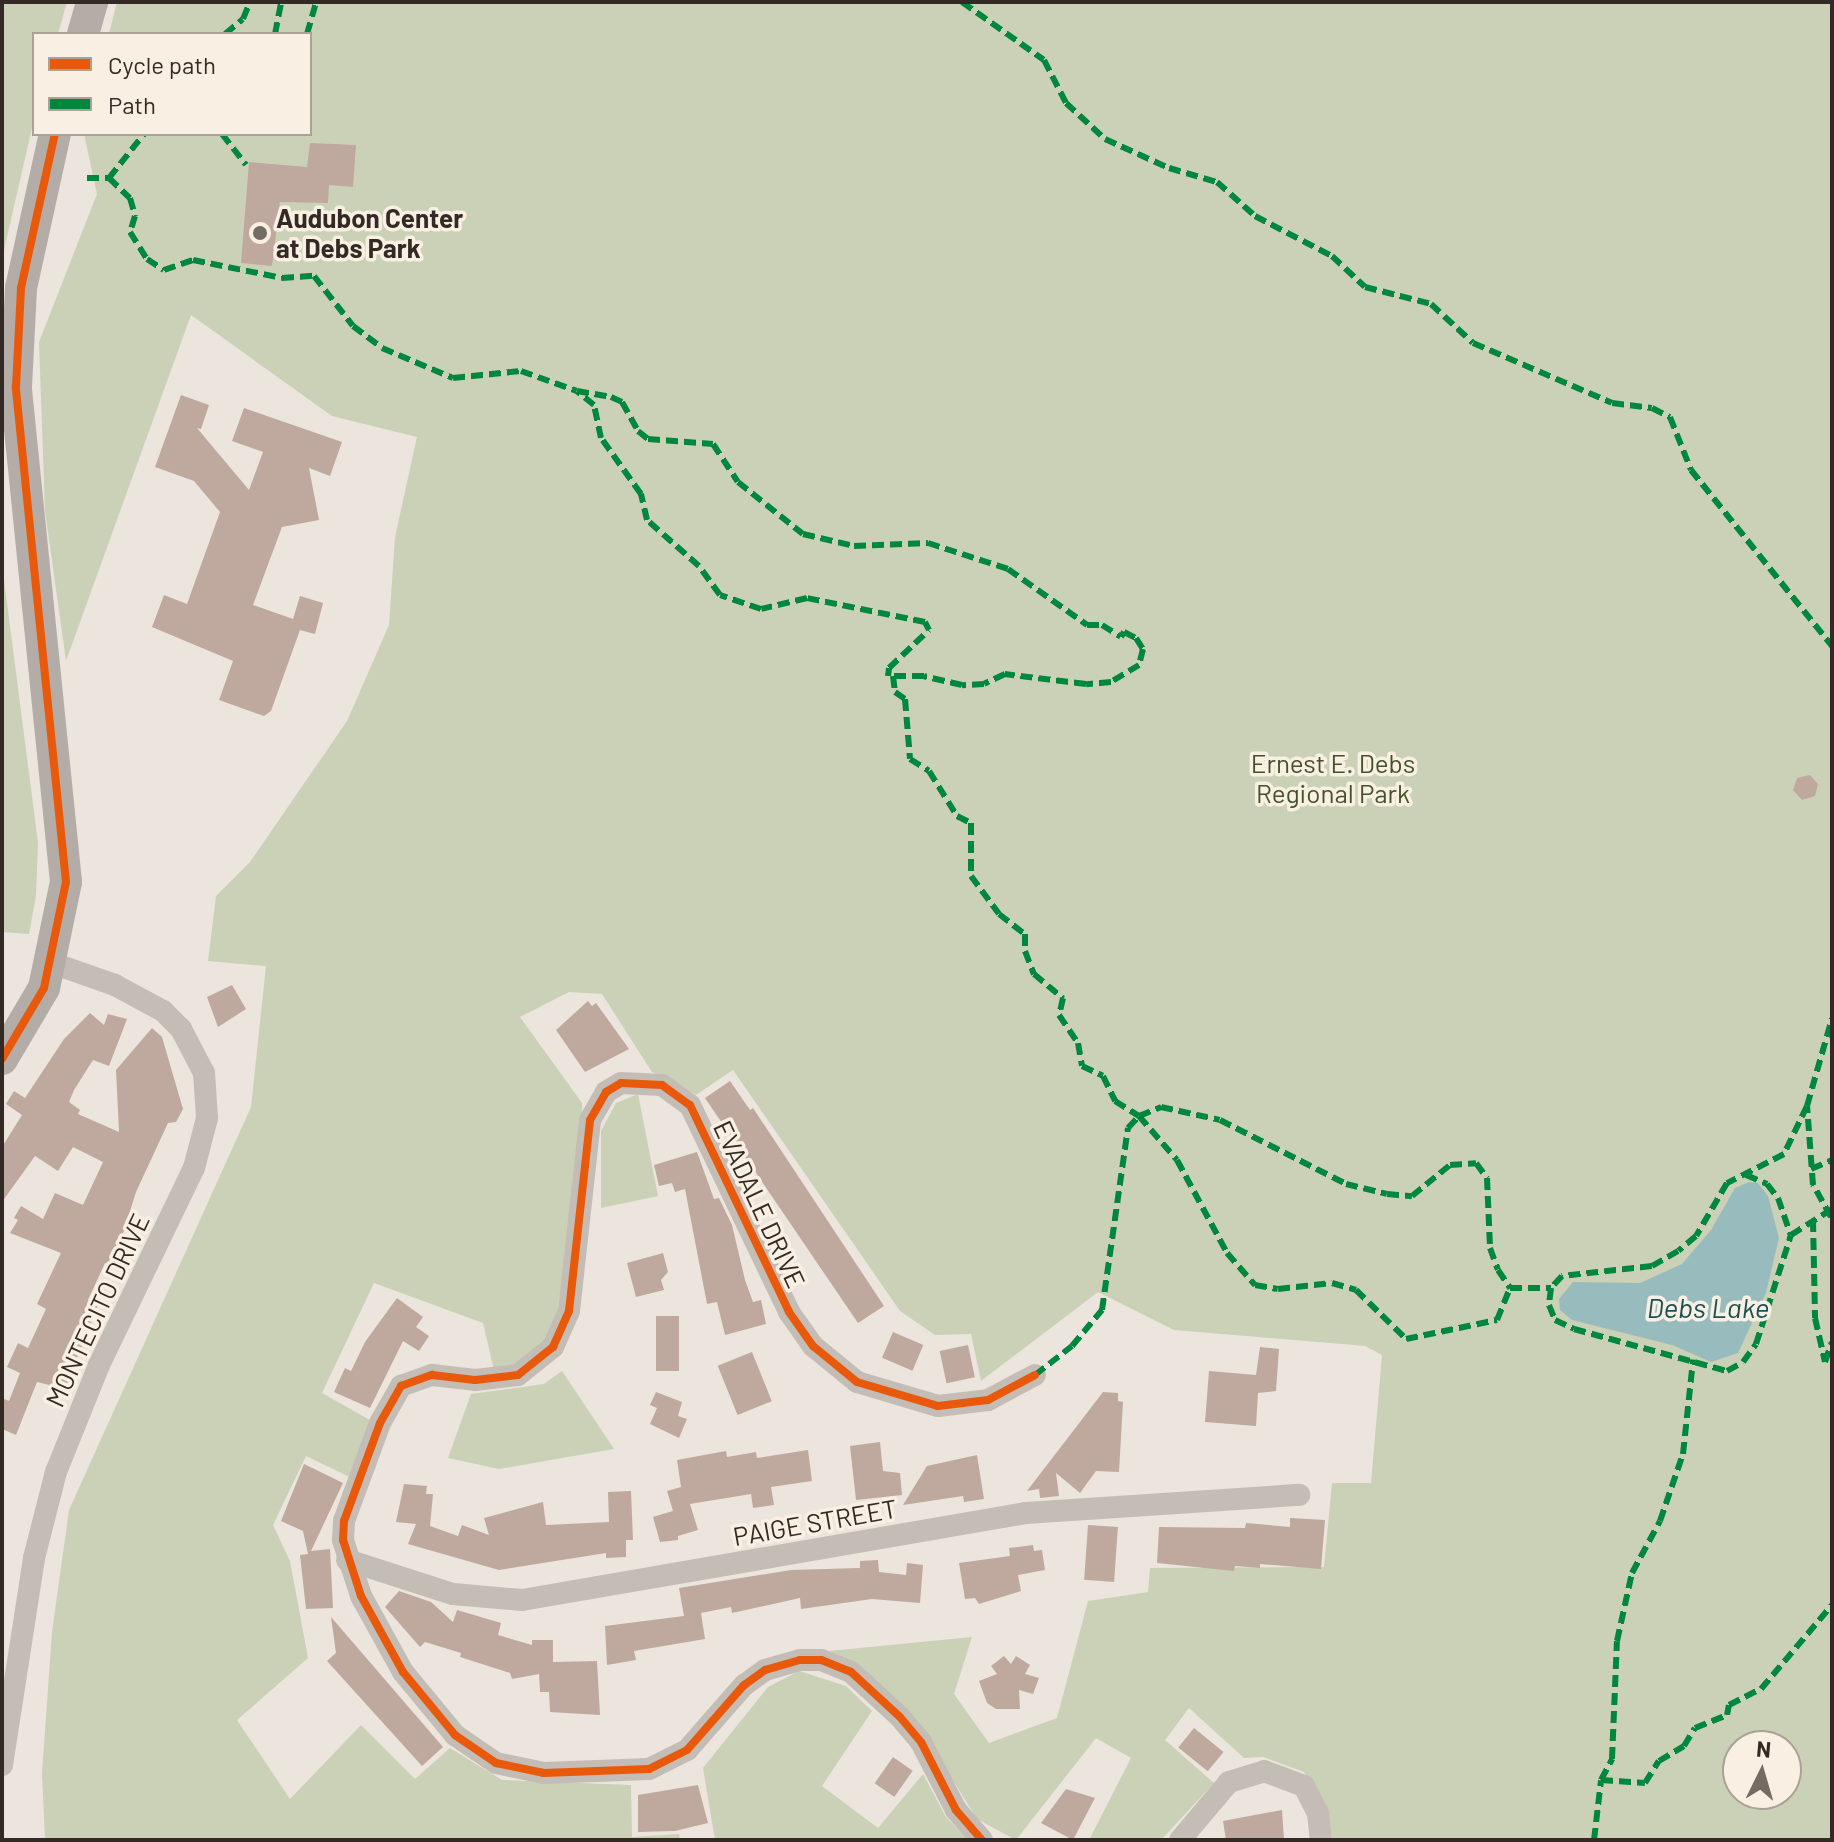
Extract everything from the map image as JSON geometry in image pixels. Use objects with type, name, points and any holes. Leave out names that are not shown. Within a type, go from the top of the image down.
[{"type":"street","points":[[84,32],[92,2]]},
{"type":"street","points":[[2,1059],[35,1008],[52,963],[66,882],[65,832],[16,387],[21,288],[55,136]]},
{"type":"street","name":"MONTECITO DRIVE","points":[[2,1765],[34,1558],[56,1472],[99,1365],[194,1168],[207,1118],[204,1073],[181,1029],[163,1011],[115,985],[52,963]]},
{"type":"street","name":"EVADALE DRIVE","points":[[347,1560],[343,1540],[349,1502],[390,1400],[401,1386],[432,1375],[475,1380],[518,1375],[536,1364],[563,1330],[590,1120],[606,1092],[621,1083],[662,1085],[690,1105],[789,1312],[813,1346],[857,1382],[938,1406],[988,1400],[1035,1375]]},
{"type":"street","name":"PAIGE STREET","points":[[347,1560],[453,1594],[522,1600],[1026,1513],[1171,1499],[1299,1495]]},
{"type":"street","points":[[347,1560],[377,1630],[403,1672],[455,1735],[496,1763],[544,1773],[649,1769],[687,1750],[744,1685],[765,1670],[800,1660],[821,1660],[851,1672],[900,1717],[921,1742],[956,1810],[982,1840]]},
{"type":"street","points":[[1180,1840],[1211,1800],[1246,1773],[1293,1778],[1304,1786],[1318,1813],[1321,1840]]},
{"type":"green space","points":[[2,2],[67,2],[59,32],[32,32],[32,128],[2,259]]},
{"type":"green space","name":"Ernest E. Debs Regional Park","points":[[117,2],[1832,2],[1832,1840],[1329,1840],[1325,1806],[1304,1772],[1263,1757],[1244,1758],[1189,1708],[1165,1740],[1214,1783],[1161,1840],[1089,1840],[1131,1758],[1096,1738],[1016,1840],[977,1819],[915,1719],[876,1681],[829,1651],[972,1637],[954,1694],[989,1743],[1057,1718],[1088,1601],[1148,1592],[1150,1568],[1324,1567],[1332,1483],[1371,1483],[1382,1355],[1365,1346],[1174,1330],[1098,1292],[981,1381],[971,1334],[935,1335],[900,1311],[733,1070],[696,1095],[652,1072],[602,994],[569,992],[520,1017],[582,1103],[581,1153],[554,1336],[532,1360],[494,1370],[483,1323],[374,1283],[322,1393],[370,1420],[356,1480],[306,1456],[273,1525],[290,1561],[308,1658],[237,1720],[290,1799],[361,1725],[415,1779],[450,1748],[502,1780],[631,1785],[632,1837],[679,1834],[680,1840],[45,1840],[42,1773],[52,1632],[69,1510],[251,1107],[266,966],[208,961],[216,896],[250,862],[347,721],[389,625],[395,537],[417,437],[332,416],[191,315],[66,661],[45,511],[39,342],[97,194],[84,136],[312,136],[312,32],[110,32]]},
{"type":"green space","points":[[2,564],[38,843],[36,896],[29,934],[2,932]]},
{"type":"green space","points":[[638,1094],[658,1196],[601,1208],[601,1131],[616,1103]]},
{"type":"green space","points":[[562,1371],[614,1449],[499,1469],[448,1458],[471,1394],[544,1384]]},
{"type":"green space","points":[[799,1671],[846,1686],[872,1711],[822,1786],[878,1828],[923,1774],[946,1817],[968,1840],[715,1840],[703,1768],[768,1687]]},
{"type":"water","name":"Debs Lake","points":[[1749,1182],[1758,1183],[1768,1196],[1779,1238],[1766,1293],[1738,1353],[1711,1362],[1672,1345],[1572,1320],[1560,1310],[1559,1299],[1573,1282],[1640,1283],[1682,1264],[1711,1230],[1735,1188]]},
{"type":"building","name":"Audubon Center at Debs Park","points":[[310,143],[356,145],[353,187],[329,185],[328,203],[280,202],[272,266],[241,263],[249,162],[307,167]]},
{"type":"building","points":[[181,395],[209,405],[201,429],[197,428],[249,490],[263,452],[232,441],[244,408],[342,442],[330,476],[309,468],[319,520],[282,527],[253,605],[293,619],[300,596],[323,603],[315,634],[300,630],[271,711],[264,716],[219,700],[233,661],[152,627],[164,595],[187,604],[220,512],[194,481],[155,467]]},
{"type":"building","points":[[1810,775],[1818,784],[1815,796],[1802,800],[1793,790],[1797,778]]},
{"type":"building","points":[[232,985],[246,1009],[218,1027],[207,997]]},
{"type":"building","points":[[588,1001],[592,1006],[596,1003],[629,1049],[585,1072],[556,1030]]},
{"type":"building","points":[[90,1013],[104,1025],[108,1014],[127,1019],[109,1066],[93,1060],[74,1090],[69,1102],[80,1110],[78,1114],[119,1132],[116,1070],[152,1028],[162,1037],[183,1109],[176,1122],[168,1123],[136,1192],[113,1266],[105,1263],[88,1300],[98,1305],[65,1389],[37,1382],[16,1435],[2,1429],[2,1398],[9,1401],[20,1373],[7,1367],[18,1343],[28,1348],[46,1309],[37,1304],[61,1253],[10,1233],[18,1220],[14,1218],[21,1206],[43,1219],[55,1193],[83,1205],[103,1162],[73,1147],[58,1171],[35,1156],[2,1202],[2,1147],[22,1115],[6,1104],[14,1091],[25,1098],[64,1039]]},
{"type":"building","points":[[730,1081],[750,1110],[753,1108],[884,1306],[858,1323],[705,1098]]},
{"type":"building","points":[[697,1152],[714,1199],[719,1198],[732,1225],[745,1280],[753,1302],[761,1300],[766,1324],[725,1335],[717,1302],[707,1304],[685,1189],[675,1192],[672,1183],[659,1186],[654,1165]]},
{"type":"building","points":[[663,1253],[668,1272],[661,1280],[664,1290],[636,1297],[627,1263]]},
{"type":"building","points":[[397,1298],[423,1317],[416,1327],[429,1336],[419,1351],[403,1341],[370,1408],[334,1392],[345,1368],[351,1371],[365,1342]]},
{"type":"building","points":[[656,1316],[679,1316],[679,1371],[656,1371]]},
{"type":"building","points":[[893,1332],[923,1345],[912,1371],[882,1358]]},
{"type":"building","points":[[968,1345],[975,1377],[946,1383],[940,1351]]},
{"type":"building","points":[[1260,1347],[1279,1349],[1276,1391],[1258,1393],[1256,1426],[1205,1422],[1209,1371],[1256,1375]]},
{"type":"building","points":[[752,1352],[772,1401],[738,1415],[718,1366]]},
{"type":"building","points":[[656,1392],[682,1402],[678,1416],[687,1419],[679,1438],[650,1424],[657,1408],[650,1405]]},
{"type":"building","points":[[1103,1392],[1118,1393],[1118,1401],[1123,1402],[1119,1472],[1096,1471],[1080,1493],[1056,1473],[1059,1496],[1040,1498],[1039,1489],[1027,1491]]},
{"type":"building","points":[[880,1442],[883,1471],[900,1473],[902,1495],[856,1500],[850,1446]]},
{"type":"building","points":[[808,1450],[812,1481],[771,1487],[774,1505],[753,1508],[751,1494],[690,1504],[698,1530],[678,1536],[678,1540],[660,1542],[653,1517],[673,1511],[667,1491],[681,1487],[677,1460],[726,1451],[727,1457],[756,1452],[757,1458]]},
{"type":"building","points":[[977,1455],[984,1499],[964,1502],[963,1496],[903,1505],[927,1466]]},
{"type":"building","points":[[304,1464],[343,1483],[311,1551],[330,1549],[333,1608],[306,1609],[300,1555],[308,1554],[303,1531],[281,1521]]},
{"type":"building","points":[[404,1484],[427,1486],[426,1494],[433,1494],[430,1526],[458,1536],[462,1525],[489,1535],[484,1518],[543,1502],[546,1525],[609,1522],[608,1492],[631,1491],[633,1540],[626,1540],[626,1557],[606,1558],[606,1553],[499,1570],[408,1544],[416,1524],[396,1522]]},
{"type":"building","points":[[1290,1518],[1325,1520],[1321,1569],[1260,1564],[1260,1568],[1235,1566],[1234,1571],[1157,1563],[1159,1527],[1245,1528],[1246,1523],[1290,1527]]},
{"type":"building","points":[[1088,1525],[1118,1527],[1114,1582],[1084,1580]]},
{"type":"building","points":[[1033,1545],[1034,1551],[1042,1550],[1045,1570],[1018,1575],[1021,1591],[979,1604],[975,1598],[965,1599],[959,1563],[1010,1556],[1009,1548]]},
{"type":"building","points":[[878,1560],[879,1572],[906,1575],[907,1563],[923,1565],[920,1603],[872,1599],[801,1609],[800,1598],[732,1613],[731,1607],[701,1613],[705,1639],[634,1651],[636,1660],[607,1665],[605,1626],[684,1616],[679,1588],[791,1570],[860,1568],[860,1561]]},
{"type":"building","points":[[399,1591],[431,1602],[453,1622],[457,1610],[501,1623],[498,1635],[532,1645],[532,1640],[553,1640],[553,1662],[597,1661],[600,1715],[550,1712],[549,1692],[540,1692],[539,1674],[512,1679],[510,1673],[460,1657],[461,1653],[425,1642],[420,1647],[385,1607]]},
{"type":"building","points":[[331,1617],[443,1747],[422,1766],[327,1661],[336,1653]]},
{"type":"building","points":[[1004,1656],[1011,1664],[1016,1656],[1030,1665],[1025,1674],[1039,1678],[1033,1694],[1019,1690],[1020,1709],[996,1709],[987,1703],[979,1681],[997,1674],[991,1666]]},
{"type":"building","points":[[1194,1728],[1224,1752],[1208,1771],[1178,1747]]},
{"type":"building","points":[[893,1757],[913,1771],[894,1797],[875,1783]]},
{"type":"building","points":[[698,1785],[708,1823],[675,1831],[638,1832],[638,1795]]},
{"type":"building","points":[[1066,1789],[1095,1798],[1073,1840],[1041,1823]]},
{"type":"building","points":[[1282,1810],[1284,1840],[1226,1840],[1223,1821]]},
{"type":"marked path","points":[[227,32],[243,19],[250,2]]},
{"type":"marked path","points":[[275,32],[281,2]]},
{"type":"marked path","points":[[308,32],[316,2]]},
{"type":"marked path","points":[[962,2],[1044,60],[1066,103],[1105,139],[1169,168],[1217,182],[1255,216],[1332,256],[1365,287],[1431,304],[1473,343],[1612,403],[1652,408],[1670,417],[1691,470],[1832,646]]},
{"type":"marked path","points":[[87,178],[109,178],[142,136]]},
{"type":"marked path","points":[[224,136],[246,165]]},
{"type":"marked path","points":[[109,178],[130,198],[135,216],[130,232],[147,259],[164,270],[193,260],[282,278],[314,276],[353,326],[382,348],[453,378],[521,371],[577,391],[611,397],[622,402],[638,431],[648,439],[713,444],[738,482],[803,534],[854,546],[928,543],[1008,569],[1087,625],[1102,625],[1121,637],[1124,632],[1136,638],[1143,649],[1139,665],[1111,682],[1086,684],[1005,674],[984,684],[962,685],[924,676],[888,676],[889,668],[929,630],[925,622],[807,598],[761,609],[720,595],[699,566],[647,520],[641,494],[601,438],[594,405],[577,391]]},
{"type":"marked path","points":[[893,676],[895,692],[905,699],[910,759],[929,771],[957,816],[971,823],[971,876],[999,914],[1025,934],[1025,951],[1034,974],[1063,998],[1059,1015],[1078,1043],[1082,1066],[1103,1076],[1115,1101],[1139,1116],[1177,1160],[1227,1253],[1255,1285],[1278,1289],[1332,1283],[1356,1290],[1406,1339],[1497,1320],[1510,1288]]},
{"type":"marked path","points":[[1831,1217],[1813,1185],[1807,1106],[1832,1018]]},
{"type":"marked path","points":[[1807,1106],[1784,1154],[1727,1183],[1696,1236],[1678,1251],[1652,1266],[1562,1276],[1551,1288],[1549,1305],[1555,1320],[1574,1329],[1727,1371],[1743,1362],[1756,1344],[1791,1235],[1832,1209]]},
{"type":"marked path","points":[[1035,1375],[1072,1346],[1102,1310],[1128,1128],[1139,1116],[1161,1107],[1220,1120],[1346,1184],[1387,1194],[1412,1196],[1450,1165],[1476,1163],[1487,1178],[1490,1248],[1498,1270],[1510,1288],[1551,1288]]},
{"type":"marked path","points":[[1811,1169],[1832,1160]]},
{"type":"marked path","points":[[1746,1175],[1767,1184],[1778,1198],[1791,1235]]},
{"type":"marked path","points":[[1813,1220],[1815,1318],[1825,1362],[1832,1342]]},
{"type":"marked path","points":[[1594,1840],[1601,1780],[1612,1759],[1617,1641],[1632,1573],[1660,1521],[1683,1454],[1693,1360]]},
{"type":"marked path","points":[[1601,1780],[1645,1783],[1659,1761],[1684,1746],[1695,1728],[1727,1715],[1729,1705],[1761,1689],[1832,1605]]},
{"type":"cycle path","points":[[2,1059],[44,988],[66,882],[16,387],[21,288],[55,136]]},
{"type":"cycle path","points":[[982,1840],[956,1810],[921,1742],[900,1717],[851,1672],[821,1660],[800,1660],[765,1670],[744,1685],[687,1750],[649,1769],[544,1773],[496,1763],[455,1735],[403,1672],[361,1596],[343,1540],[344,1521],[380,1423],[401,1386],[432,1375],[475,1380],[518,1375],[553,1347],[569,1311],[590,1120],[606,1092],[621,1083],[662,1085],[690,1105],[789,1312],[813,1346],[857,1382],[938,1406],[988,1400],[1035,1375]]},
{"type":"place","name":"Audubon Center at Debs Park","points":[[260,233]]}]
